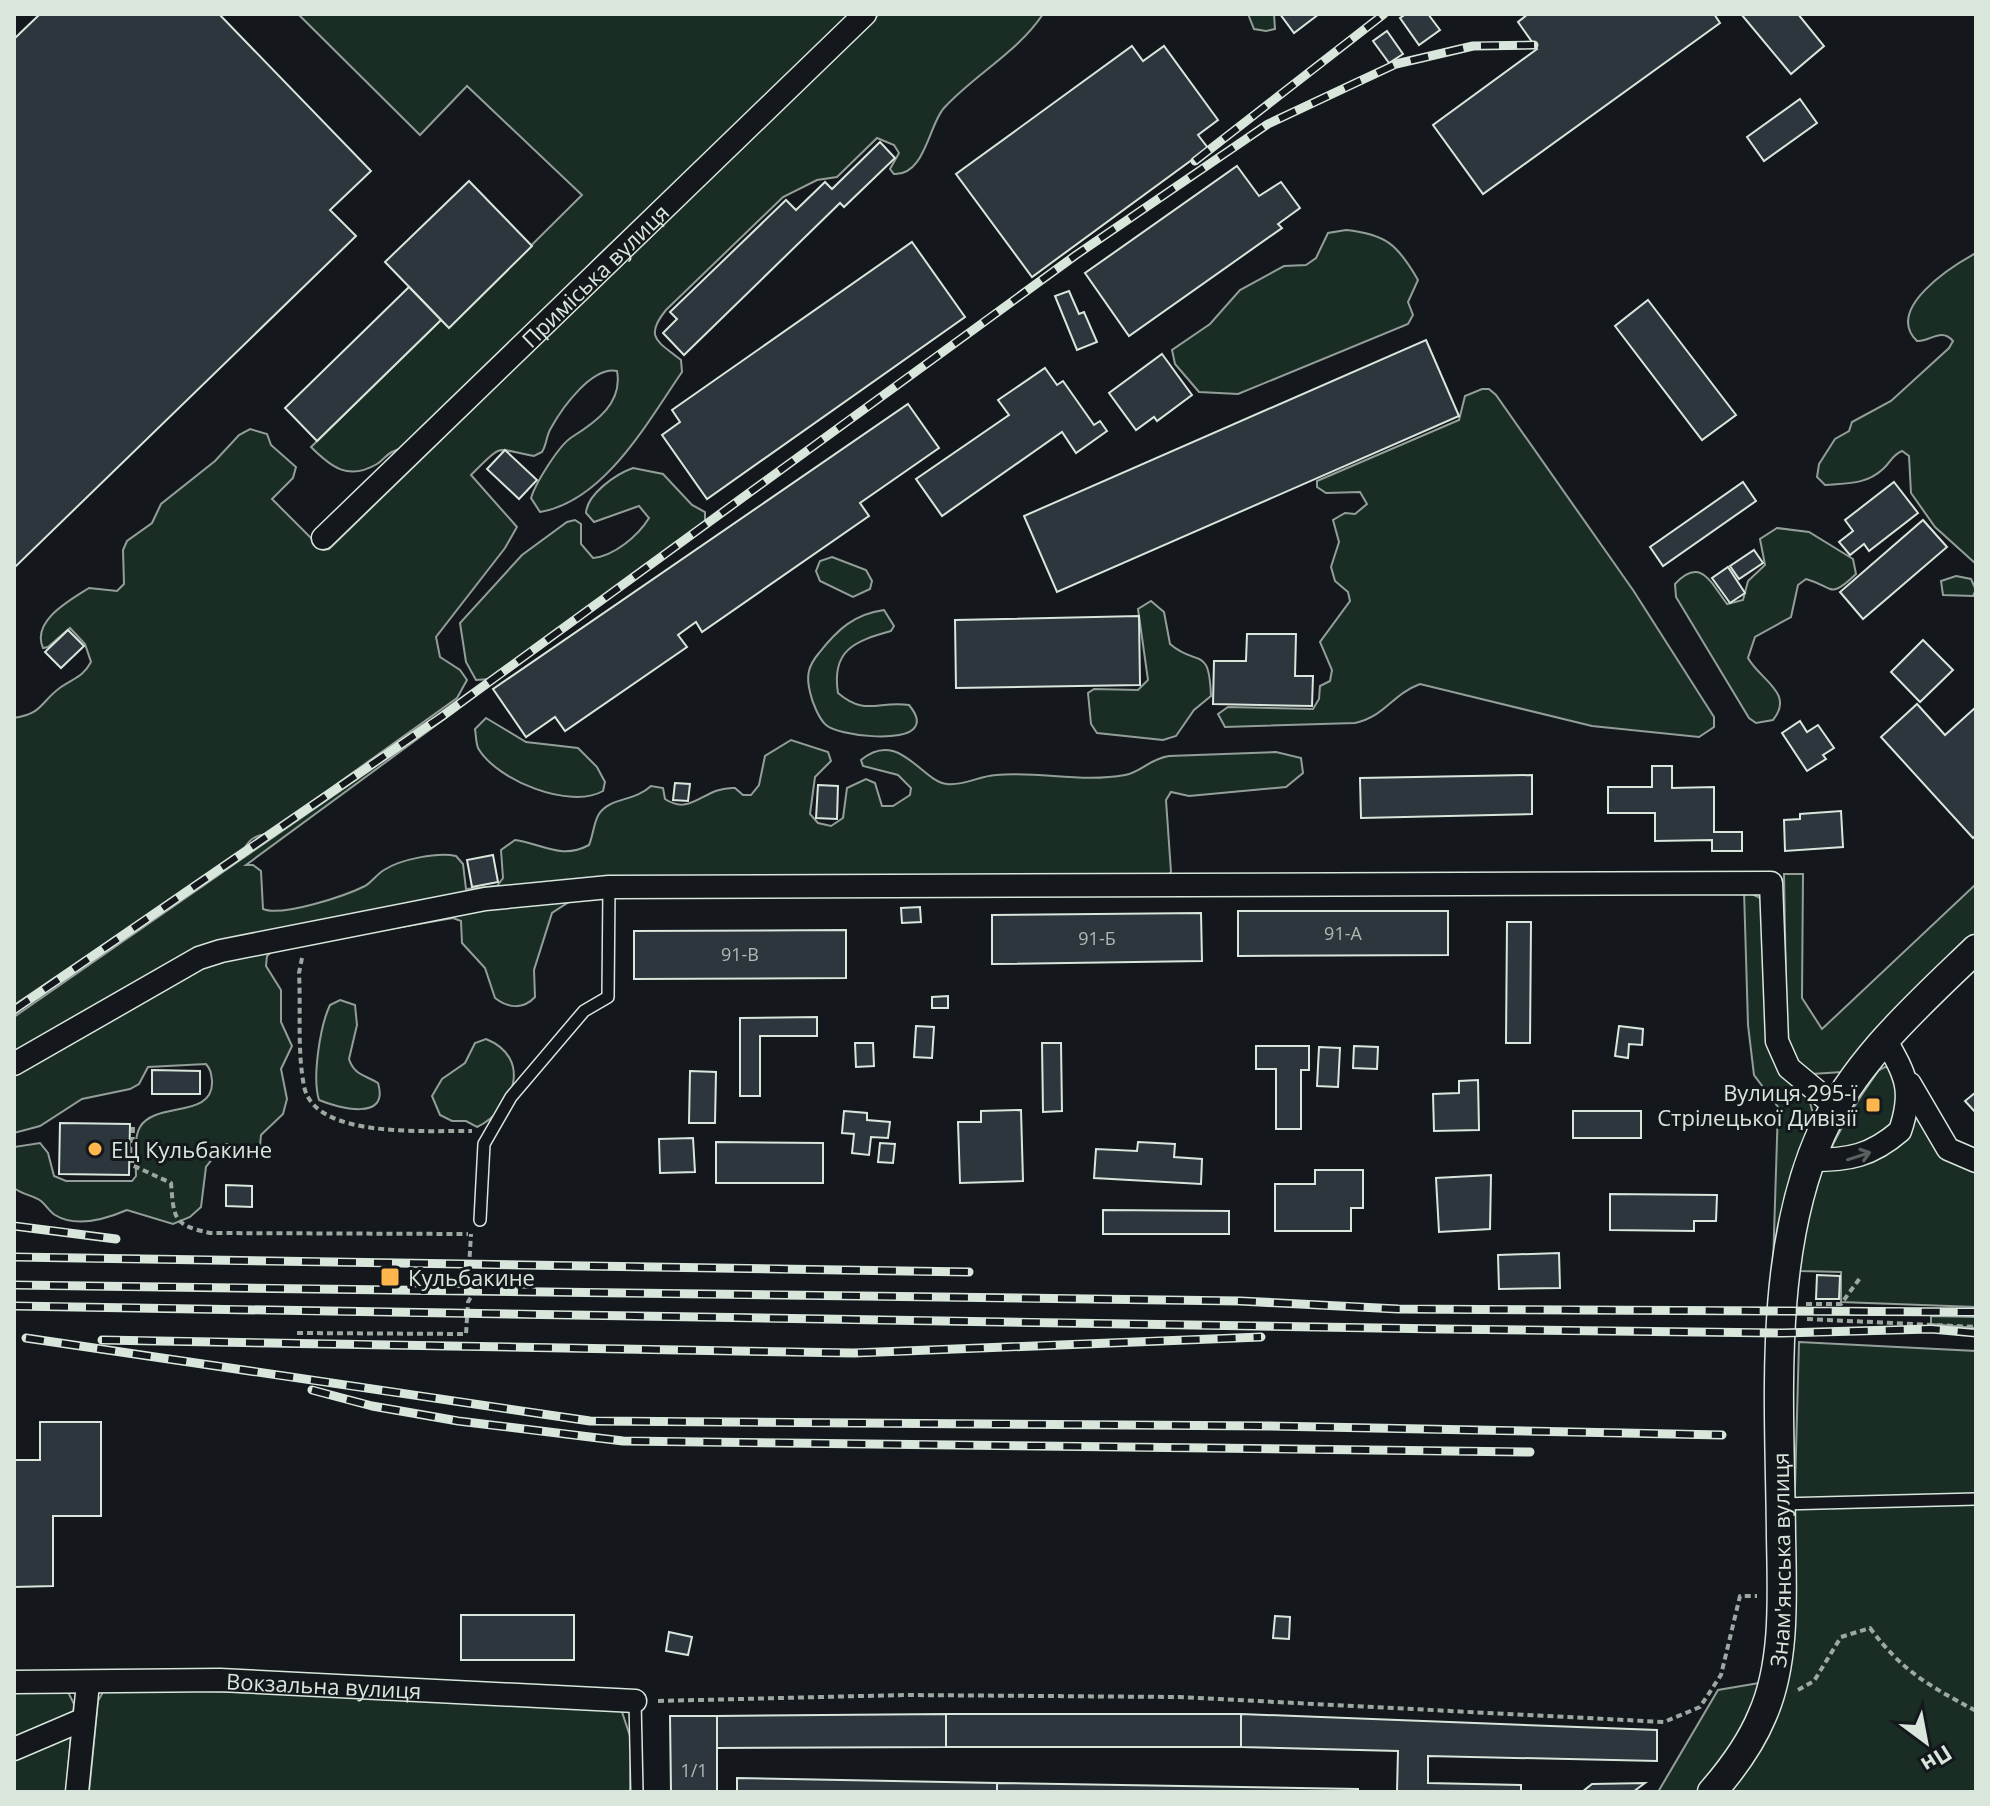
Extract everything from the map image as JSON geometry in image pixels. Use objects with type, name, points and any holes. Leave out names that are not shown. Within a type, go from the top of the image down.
[{"type":"street","name":"Приміська вулиця","points":[[323,538],[865,14]]},
{"type":"street","points":[[14,1064],[199,958],[308,932],[485,899],[609,887],[1771,883],[1777,1041],[1789,1068],[1836,1107]]},
{"type":"street","name":"Знам'янська вулиця","points":[[1712,1792],[1749,1741],[1771,1688],[1782,1595],[1781,1504],[1793,1310],[1793,1222],[1812,1160],[1836,1107],[1885,1039],[1976,949]]},
{"type":"street","points":[[1885,1039],[1948,1149],[1976,1161]]},
{"type":"street","points":[[1812,1160],[1847,1160],[1866,1155],[1900,1131],[1909,1105],[1902,1071]]},
{"type":"street","name":"Вокзальна вулиця","points":[[14,1682],[220,1680],[635,1701]]},
{"type":"street","points":[[77,1792],[88,1683]]},
{"type":"street","points":[[14,1749],[82,1720]]},
{"type":"lane","points":[[480,1220],[484,1144],[511,1097],[584,1011],[608,997],[609,887]]},
{"type":"lane","points":[[1781,1504],[1976,1499]]},
{"type":"lane","points":[[635,1701],[637,1792]]},
{"type":"path","points":[[308,932],[299,973],[304,1088],[316,1111],[354,1126],[491,1132]]},
{"type":"path","points":[[133,1127],[132,1165],[171,1183],[174,1216],[185,1227],[210,1233],[480,1234],[480,1220]]},
{"type":"path","points":[[297,1333],[466,1334],[468,1302],[474,1292],[468,1284],[470,1234]]},
{"type":"path","points":[[1793,1310],[1841,1304],[1860,1278]]},
{"type":"path","points":[[1793,1310],[1976,1327]]},
{"type":"path","points":[[635,1701],[904,1695],[1179,1697],[1664,1722],[1700,1707],[1721,1675],[1740,1596],[1782,1595]]},
{"type":"path","points":[[1771,1688],[1792,1693],[1814,1681],[1841,1637],[1870,1628],[1894,1661],[1976,1711]]},
{"type":"green space","points":[[298,14],[853,14],[598,256],[429,432],[367,469],[349,471],[333,466],[311,447],[441,320],[449,327],[582,195],[467,86],[420,135]]},
{"type":"green space","points":[[879,14],[1043,14],[1009,52],[944,108],[913,167],[894,174],[890,169],[899,153],[894,145],[877,138],[837,177],[817,180],[783,197],[666,310],[659,319],[655,333],[661,344],[681,360],[682,372],[639,435],[605,476],[563,505],[540,512],[531,498],[542,475],[561,448],[598,418],[612,402],[618,382],[617,371],[598,375],[579,390],[549,431],[542,452],[534,456],[499,450],[471,475],[517,527],[505,548],[436,637],[440,657],[460,670],[467,680],[457,698],[267,834],[253,838],[244,850],[14,1005],[14,718],[37,710],[91,662],[85,644],[70,628],[43,648],[42,629],[47,620],[89,588],[117,591],[124,584],[123,550],[127,541],[152,523],[161,504],[215,461],[239,435],[250,429],[267,434],[271,445],[296,467],[293,478],[272,499],[323,550],[329,549]]},
{"type":"green space","points":[[1248,14],[1274,14],[1275,29],[1254,29]]},
{"type":"green space","points":[[1346,230],[1390,243],[1411,268],[1418,280],[1408,302],[1413,315],[1408,324],[1238,394],[1199,392],[1175,364],[1172,350],[1210,324],[1240,290],[1284,266],[1306,265],[1316,258],[1328,233]]},
{"type":"green space","points":[[1976,253],[1976,564],[1935,527],[1911,493],[1909,456],[1902,451],[1863,481],[1825,485],[1817,477],[1819,464],[1835,439],[1849,431],[1852,422],[1891,401],[1949,348],[1953,341],[1944,335],[1917,341],[1909,329],[1909,316],[1925,290]]},
{"type":"green space","points":[[1489,389],[1496,395],[1633,590],[1714,717],[1714,727],[1699,737],[1592,726],[1420,684],[1374,716],[1355,723],[1225,727],[1218,714],[1228,707],[1313,709],[1319,699],[1320,686],[1330,681],[1332,670],[1320,642],[1350,601],[1348,592],[1335,581],[1331,567],[1339,542],[1333,520],[1345,513],[1355,514],[1367,504],[1360,492],[1326,493],[1317,487],[1317,481],[1459,420],[1465,396]]},
{"type":"green space","points":[[633,468],[663,474],[692,505],[705,512],[705,523],[490,679],[476,680],[466,662],[460,623],[522,555],[567,522],[575,520],[581,524],[581,544],[593,558],[617,549],[639,532],[649,518],[639,506],[594,522],[586,513],[597,492]]},
{"type":"green space","points":[[1777,528],[1809,532],[1853,559],[1856,574],[1836,589],[1806,579],[1798,585],[1791,617],[1755,637],[1748,658],[1773,687],[1780,702],[1773,720],[1756,723],[1749,718],[1676,597],[1675,584],[1692,572],[1699,572],[1727,604],[1743,600],[1748,581],[1765,565],[1760,539]]},
{"type":"green space","points":[[832,557],[866,570],[872,581],[870,589],[853,597],[820,581],[816,571],[820,561]]},
{"type":"green space","points":[[1956,576],[1971,579],[1976,590],[1973,596],[1943,595],[1941,581]]},
{"type":"green space","points":[[1151,601],[1164,612],[1170,644],[1205,663],[1211,696],[1194,710],[1176,736],[1163,740],[1097,733],[1091,724],[1088,693],[1094,689],[1138,690],[1148,680],[1138,609]]},
{"type":"green space","points":[[884,610],[894,626],[891,631],[857,644],[842,657],[838,667],[838,693],[865,706],[909,705],[916,716],[915,727],[909,732],[886,736],[858,735],[833,729],[823,722],[814,705],[808,681],[810,667],[847,624],[864,615]]},
{"type":"green space","points":[[458,709],[246,865],[253,865],[261,871],[263,909],[284,910],[329,900],[365,886],[391,866],[430,856],[456,856],[463,864],[466,889],[497,886],[503,878],[501,850],[515,840],[552,850],[579,849],[589,845],[597,817],[604,809],[651,786],[663,788],[665,799],[683,805],[724,789],[735,788],[743,795],[751,795],[759,785],[765,756],[791,740],[828,752],[831,761],[815,777],[810,814],[818,823],[831,826],[843,818],[847,788],[866,779],[875,783],[882,806],[893,806],[910,795],[911,788],[898,775],[863,766],[861,760],[875,752],[887,750],[909,759],[928,775],[947,784],[1012,774],[1109,777],[1131,773],[1169,756],[1276,752],[1301,758],[1303,773],[1286,787],[1189,796],[1171,792],[1166,800],[1171,872],[1164,880],[834,881],[572,900],[552,913],[534,970],[535,997],[520,1006],[510,1006],[495,998],[485,968],[462,943],[461,921],[453,918],[275,949],[267,956],[266,966],[281,990],[281,1022],[292,1046],[281,1069],[287,1099],[283,1114],[261,1135],[259,1157],[250,1157],[235,1144],[224,1144],[206,1167],[201,1207],[190,1217],[173,1224],[127,1210],[81,1222],[63,1219],[35,1197],[14,1188],[14,1147],[40,1143],[48,1153],[54,1176],[66,1181],[132,1181],[136,1176],[136,1144],[140,1127],[158,1114],[204,1101],[210,1093],[212,1081],[206,1064],[148,1067],[139,1084],[130,1089],[82,1099],[40,1126],[14,1133],[14,1017]]},
{"type":"green space","points":[[486,718],[526,742],[578,748],[597,767],[605,782],[603,791],[589,796],[554,794],[535,789],[500,771],[477,746],[475,729]]},
{"type":"green space","points":[[1784,874],[1803,874],[1802,998],[1822,1029],[1976,884],[1976,936],[1842,1072],[1812,1074],[1799,1065],[1787,1041]]},
{"type":"green space","points":[[1744,890],[1760,898],[1766,908],[1770,1041],[1809,1099],[1815,1121],[1772,1298],[1778,1107],[1754,1075],[1748,1025]]},
{"type":"green space","points":[[340,1000],[355,1005],[357,1025],[349,1059],[351,1064],[360,1074],[378,1083],[380,1095],[377,1103],[370,1108],[349,1108],[319,1100],[316,1079],[320,1038],[330,1005]]},
{"type":"green space","points":[[486,1039],[501,1047],[510,1058],[514,1070],[513,1083],[501,1108],[477,1127],[440,1115],[432,1096],[442,1079],[465,1063],[475,1043]]},
{"type":"green space","points":[[1892,1068],[1976,1165],[1976,1307],[1841,1302],[1841,1272],[1800,1271],[1807,1216],[1824,1164],[1848,1116],[1879,1070]]},
{"type":"green space","points":[[1931,1316],[1976,1317],[1976,1328],[1931,1324]]},
{"type":"green space","points":[[1799,1342],[1976,1351],[1976,1792],[1725,1792],[1792,1597]]},
{"type":"green space","points":[[1759,1683],[1736,1742],[1709,1781],[1698,1792],[1658,1792],[1718,1690]]},
{"type":"green space","points":[[117,1687],[613,1708],[622,1712],[631,1739],[630,1792],[89,1792],[98,1701],[103,1692]]},
{"type":"green space","points":[[14,1689],[67,1690],[74,1704],[66,1792],[14,1792]]},
{"type":"building","points":[[40,14],[219,14],[371,171],[330,210],[356,236],[14,568],[14,39]]},
{"type":"building","points":[[1280,14],[1319,14],[1294,33]]},
{"type":"building","points":[[1406,14],[1428,14],[1440,30],[1419,45],[1400,18]]},
{"type":"building","points":[[1528,14],[1714,14],[1720,23],[1483,194],[1433,125],[1537,49],[1518,22]]},
{"type":"building","points":[[1741,14],[1798,14],[1824,46],[1791,74]]},
{"type":"building","points":[[1387,31],[1403,54],[1389,63],[1373,41]]},
{"type":"building","points":[[1132,46],[1143,61],[1164,46],[1218,120],[1198,135],[1208,148],[1032,277],[956,174]]},
{"type":"building","points":[[1800,99],[1817,123],[1764,161],[1747,137]]},
{"type":"building","points":[[880,142],[895,158],[844,207],[840,203],[684,355],[663,333],[677,319],[670,312],[786,200],[796,210],[825,182],[832,189]]},
{"type":"building","points":[[1237,166],[1259,196],[1281,182],[1300,208],[1278,224],[1282,228],[1129,336],[1085,273]]},
{"type":"building","points":[[469,181],[532,246],[449,328],[385,262]]},
{"type":"building","points":[[912,242],[965,317],[707,499],[662,435],[680,422],[672,410]]},
{"type":"building","points":[[409,287],[441,320],[317,441],[285,408]]},
{"type":"building","points":[[1069,291],[1079,314],[1084,312],[1097,342],[1077,350],[1055,296]]},
{"type":"building","points":[[1648,300],[1736,415],[1702,440],[1615,326]]},
{"type":"building","points":[[1426,340],[1459,416],[1057,592],[1024,516]]},
{"type":"building","points":[[1162,354],[1192,395],[1157,421],[1154,417],[1136,430],[1109,393]]},
{"type":"building","points":[[1045,368],[1057,385],[1063,381],[1094,425],[1100,421],[1107,431],[1076,453],[1062,432],[942,516],[916,479],[1009,415],[998,400]]},
{"type":"building","points":[[908,404],[939,448],[860,503],[869,516],[702,632],[696,622],[678,635],[687,647],[565,731],[555,717],[526,737],[493,689]]},
{"type":"building","points":[[505,450],[537,480],[519,499],[487,469]]},
{"type":"building","points":[[1743,482],[1756,501],[1663,566],[1650,547]]},
{"type":"building","points":[[1894,482],[1918,513],[1869,551],[1864,544],[1850,555],[1839,542],[1853,531],[1845,520]]},
{"type":"building","points":[[1923,520],[1947,547],[1863,619],[1840,592]]},
{"type":"building","points":[[1754,550],[1763,563],[1739,579],[1730,566]]},
{"type":"building","points":[[1728,567],[1745,593],[1730,603],[1712,578]]},
{"type":"building","points":[[1139,616],[1140,685],[956,688],[955,620]]},
{"type":"building","points":[[68,630],[84,646],[61,668],[45,652]]},
{"type":"building","points":[[1247,634],[1296,634],[1295,676],[1313,676],[1312,706],[1213,704],[1214,661],[1246,661]]},
{"type":"building","points":[[1923,640],[1953,670],[1920,702],[1891,672]]},
{"type":"building","points":[[1917,704],[1945,735],[1976,707],[1976,835],[1973,838],[1881,737]]},
{"type":"building","points":[[1800,721],[1807,732],[1818,725],[1834,748],[1823,755],[1826,759],[1807,771],[1782,733]]},
{"type":"building","points":[[1652,766],[1672,766],[1672,788],[1714,787],[1714,832],[1742,832],[1742,851],[1712,851],[1712,840],[1655,841],[1655,813],[1608,813],[1608,787],[1652,787]]},
{"type":"building","points":[[1532,775],[1532,814],[1361,818],[1360,778]]},
{"type":"building","points":[[675,783],[690,784],[688,801],[673,800]]},
{"type":"building","points":[[818,785],[838,786],[837,819],[816,818]]},
{"type":"building","points":[[1841,811],[1843,847],[1785,851],[1784,820],[1800,819],[1800,814]]},
{"type":"building","points":[[493,855],[498,882],[472,887],[467,860]]},
{"type":"building","points":[[920,907],[921,922],[902,923],[901,908]]},
{"type":"building","points":[[1238,911],[1448,911],[1448,955],[1238,956]]},
{"type":"building","points":[[1201,913],[1202,961],[992,964],[992,915]]},
{"type":"building","points":[[1507,922],[1531,922],[1530,1043],[1506,1043]]},
{"type":"building","points":[[846,930],[846,978],[634,979],[634,931]]},
{"type":"building","points":[[948,996],[948,1008],[932,1008],[932,997]]},
{"type":"building","points":[[817,1017],[817,1036],[760,1036],[760,1096],[740,1096],[740,1018]]},
{"type":"building","points":[[916,1026],[934,1027],[932,1058],[914,1057]]},
{"type":"building","points":[[1619,1026],[1643,1029],[1642,1045],[1629,1044],[1628,1058],[1615,1056]]},
{"type":"building","points":[[855,1043],[873,1043],[874,1066],[856,1067]]},
{"type":"building","points":[[1042,1043],[1061,1043],[1062,1111],[1043,1112]]},
{"type":"building","points":[[1256,1046],[1309,1046],[1309,1070],[1301,1070],[1301,1129],[1276,1129],[1276,1069],[1256,1069]]},
{"type":"building","points":[[1354,1046],[1378,1047],[1377,1069],[1353,1068]]},
{"type":"building","points":[[1319,1047],[1340,1048],[1338,1087],[1317,1086]]},
{"type":"building","points":[[152,1070],[200,1071],[200,1094],[152,1094]]},
{"type":"building","points":[[690,1071],[716,1072],[715,1123],[689,1123]]},
{"type":"building","points":[[1478,1080],[1479,1130],[1434,1131],[1433,1094],[1459,1093],[1459,1081]]},
{"type":"building","points":[[1976,1092],[1976,1113],[1965,1101]]},
{"type":"building","points":[[1021,1110],[1023,1181],[960,1183],[958,1122],[981,1122],[981,1111]]},
{"type":"building","points":[[844,1111],[867,1113],[867,1120],[890,1122],[888,1138],[871,1137],[869,1155],[852,1153],[854,1134],[842,1133]]},
{"type":"building","points":[[1573,1111],[1641,1111],[1641,1138],[1573,1138]]},
{"type":"building","name":"ЕЦ Кульбакине","points":[[60,1123],[130,1124],[129,1175],[59,1174]]},
{"type":"building","points":[[693,1138],[695,1172],[660,1173],[659,1139]]},
{"type":"building","points":[[716,1142],[823,1143],[823,1183],[716,1183]]},
{"type":"building","points":[[1138,1142],[1175,1144],[1174,1157],[1202,1159],[1201,1184],[1094,1178],[1096,1149],[1137,1151]]},
{"type":"building","points":[[880,1143],[895,1144],[893,1163],[878,1162]]},
{"type":"building","points":[[1315,1170],[1363,1170],[1363,1208],[1351,1208],[1351,1231],[1275,1231],[1275,1184],[1315,1184]]},
{"type":"building","points":[[1491,1175],[1490,1229],[1439,1232],[1436,1178]]},
{"type":"building","points":[[226,1185],[252,1186],[252,1207],[226,1206]]},
{"type":"building","points":[[1610,1194],[1717,1195],[1716,1221],[1694,1221],[1694,1231],[1610,1230]]},
{"type":"building","points":[[1103,1210],[1229,1211],[1229,1234],[1103,1234]]},
{"type":"building","points":[[1559,1253],[1560,1288],[1499,1289],[1498,1255]]},
{"type":"building","points":[[1817,1275],[1840,1276],[1839,1299],[1816,1299]]},
{"type":"building","points":[[40,1422],[101,1422],[101,1516],[53,1516],[53,1586],[14,1587],[14,1460],[40,1460]]},
{"type":"building","points":[[461,1615],[574,1615],[574,1660],[461,1660]]},
{"type":"building","points":[[1275,1616],[1290,1617],[1289,1639],[1273,1638]]},
{"type":"building","points":[[669,1632],[692,1637],[688,1655],[666,1651]]},
{"type":"building","points":[[946,1714],[1241,1714],[1241,1747],[946,1747]]},
{"type":"building","points":[[946,1714],[946,1747],[717,1748],[717,1716]]},
{"type":"building","points":[[1241,1714],[1657,1730],[1657,1761],[1428,1756],[1428,1783],[1521,1785],[1521,1792],[1397,1792],[1398,1751],[1241,1747]]},
{"type":"building","points":[[670,1716],[717,1716],[717,1792],[671,1792]]},
{"type":"building","points":[[737,1778],[997,1783],[997,1792],[737,1792]]},
{"type":"building","points":[[997,1783],[1358,1789],[1358,1792],[997,1792]]},
{"type":"building","points":[[1645,1783],[1633,1792],[1582,1792],[1592,1784]]},
{"type":"railway","points":[[1195,161],[1384,14]]},
{"type":"railway","points":[[14,1010],[441,717],[1076,255],[1268,124],[1396,64],[1473,46],[1534,45]]},
{"type":"railway","points":[[14,1226],[116,1239]]},
{"type":"railway","points":[[14,1257],[969,1272]]},
{"type":"railway","points":[[14,1285],[1240,1301],[1398,1309],[1976,1312]]},
{"type":"railway","points":[[14,1306],[1441,1329],[1782,1333],[1931,1329],[1976,1333]]},
{"type":"railway","points":[[102,1340],[854,1353],[1261,1337]]},
{"type":"railway","points":[[26,1338],[590,1421],[1269,1426],[1722,1435]]},
{"type":"railway","points":[[312,1390],[372,1406],[458,1421],[623,1441],[1530,1452]]},
{"type":"place","name":"Вулиця 295-ї Стрілецької Дивізії","points":[[1873,1105]]},
{"type":"place","name":"ЕЦ Кульбакине","points":[[95,1149]]},
{"type":"place","name":"Кульбакине","points":[[390,1277]]}]
